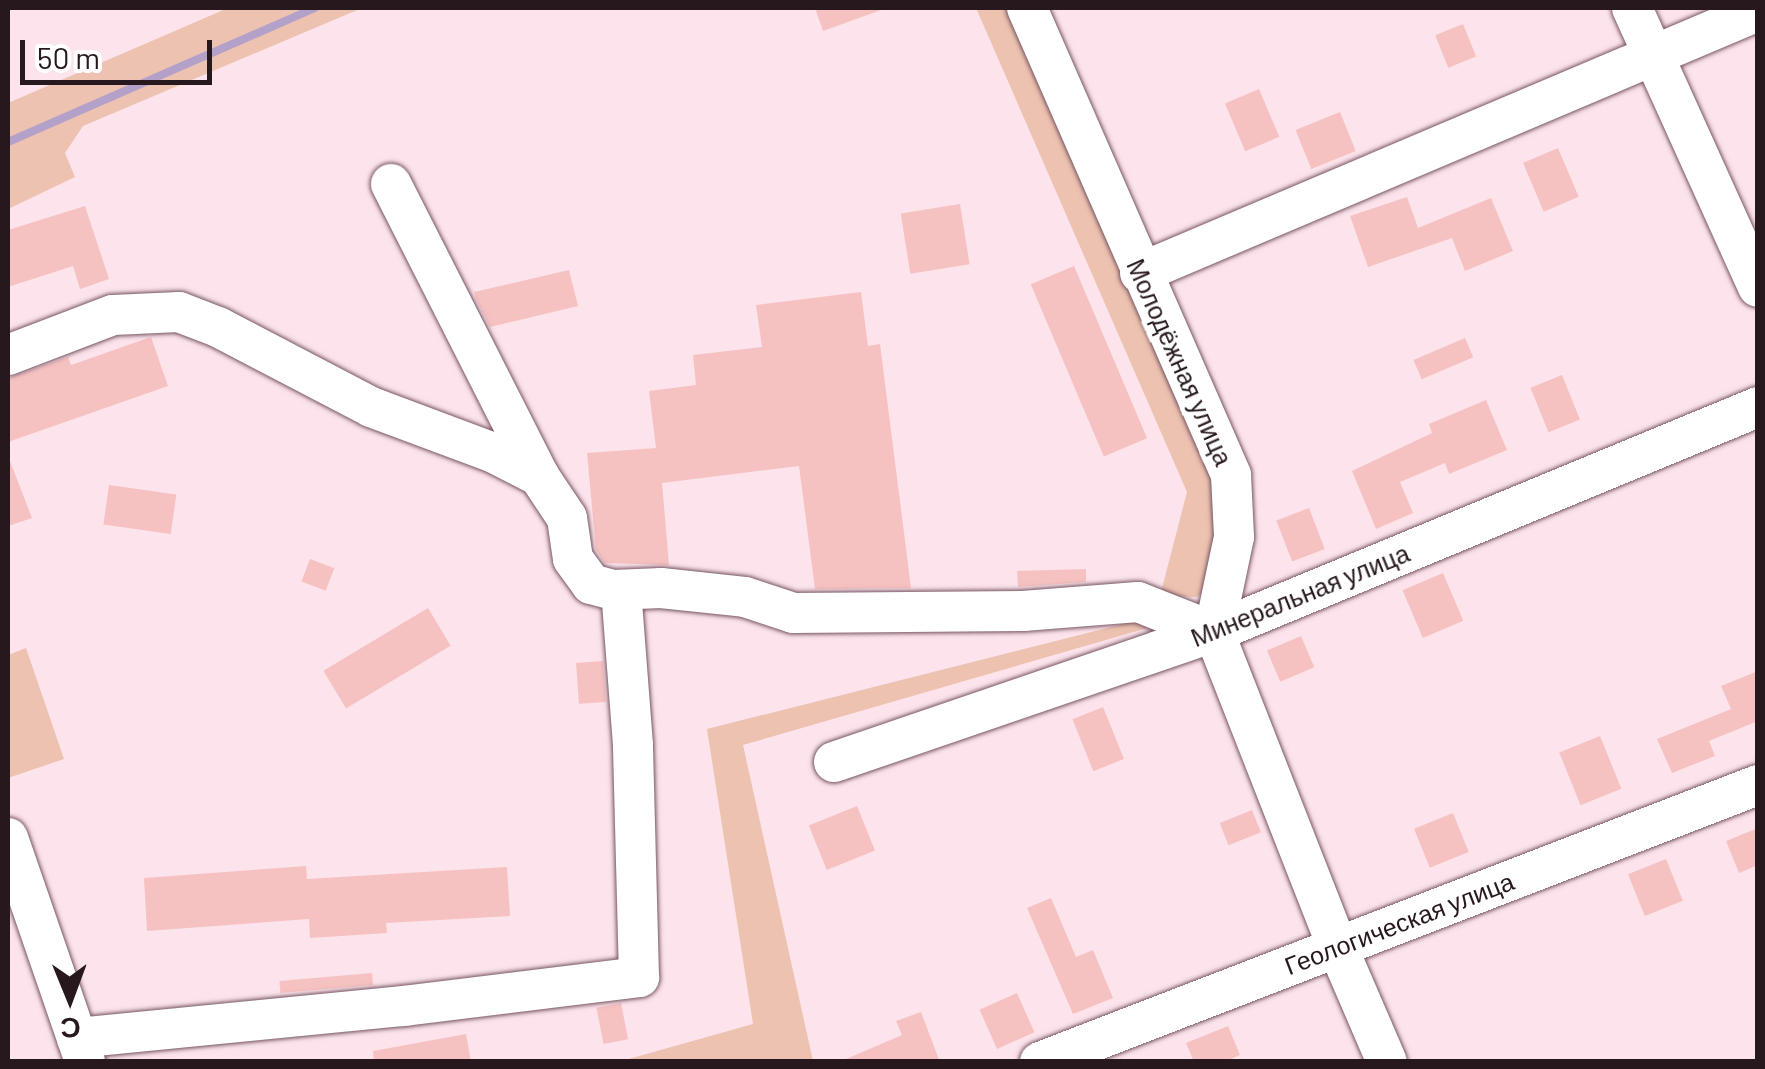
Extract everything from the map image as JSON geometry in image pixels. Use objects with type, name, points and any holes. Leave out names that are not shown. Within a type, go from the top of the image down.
[{"type":"street","name":"Молодёжная улица","points":[[1027,8],[1231,476],[1234,537],[1214,632]]},
{"type":"street","points":[[1632,8],[1758,287]]},
{"type":"street","points":[[1140,274],[1758,11]]},
{"type":"street","points":[[391,184],[539,476],[567,518],[573,558],[591,584],[621,590],[661,588],[745,597],[794,613],[1023,611],[1138,602],[1214,632],[1336,946],[1387,1062]]},
{"type":"street","points":[[8,354],[113,315],[178,312],[284,359],[371,407],[494,454],[539,476]]},
{"type":"street","name":"Минеральная улица","points":[[834,762],[1214,632],[1758,407]]},
{"type":"street","points":[[8,838],[81,1050],[639,976],[632,745],[621,590]]},
{"type":"street","name":"Геологическая улица","points":[[1040,1062],[1758,784]]},
{"type":"shaded area","points":[[228,8],[362,8],[83,126],[65,153],[75,177],[8,209],[8,103]]},
{"type":"shaded area","points":[[976,8],[1013,8],[1219,479],[1217,585],[1196,597],[1160,596],[1187,492]]},
{"type":"shaded area","points":[[1147,618],[1161,624],[743,745],[813,1061],[618,1062],[753,1024],[707,729]]},
{"type":"shaded area","points":[[26,648],[64,759],[8,778],[8,655]]},
{"type":"building","points":[[815,8],[880,8],[881,10],[823,31]]},
{"type":"building","points":[[1463,24],[1476,56],[1448,68],[1435,35]]},
{"type":"building","points":[[1259,89],[1279,137],[1245,151],[1225,103]]},
{"type":"building","points":[[1340,112],[1356,151],[1311,169],[1295,130]]},
{"type":"building","points":[[1558,148],[1579,197],[1544,212],[1523,163]]},
{"type":"building","points":[[1407,197],[1418,228],[1491,198],[1513,251],[1465,271],[1452,238],[1368,267],[1350,216]]},
{"type":"building","points":[[960,204],[970,264],[910,274],[901,213]]},
{"type":"building","points":[[85,206],[109,279],[80,289],[73,266],[8,287],[8,230]]},
{"type":"building","points":[[1074,266],[1147,438],[1104,456],[1031,284]]},
{"type":"building","points":[[569,270],[578,306],[490,327],[474,292]]},
{"type":"building","points":[[861,292],[868,346],[880,344],[911,588],[815,589],[799,466],[662,483],[669,565],[605,563],[596,550],[587,453],[656,448],[649,391],[696,385],[693,355],[762,347],[756,305]]},
{"type":"building","points":[[151,337],[168,386],[8,442],[8,378],[68,357],[71,365]]},
{"type":"building","points":[[1465,338],[1473,357],[1422,379],[1413,360]]},
{"type":"building","points":[[1562,375],[1580,420],[1548,432],[1530,388]]},
{"type":"building","points":[[1486,400],[1507,450],[1449,474],[1445,463],[1400,482],[1413,513],[1376,529],[1352,471],[1432,433],[1429,424]]},
{"type":"building","points":[[8,456],[32,518],[8,526]]},
{"type":"building","points":[[109,485],[176,494],[171,534],[103,525]]},
{"type":"building","points":[[1309,508],[1325,549],[1292,562],[1276,521]]},
{"type":"building","points":[[310,559],[334,568],[326,591],[301,581]]},
{"type":"building","points":[[1086,569],[1086,582],[1018,587],[1017,571]]},
{"type":"building","points":[[1443,573],[1463,621],[1423,638],[1402,590]]},
{"type":"building","points":[[428,608],[451,646],[346,709],[323,671]]},
{"type":"building","points":[[1301,636],[1314,667],[1280,682],[1267,650]]},
{"type":"building","points":[[603,661],[606,702],[579,704],[576,663]]},
{"type":"building","points":[[1758,671],[1758,721],[1709,741],[1715,756],[1672,773],[1657,739],[1731,709],[1721,686]]},
{"type":"building","points":[[1103,707],[1124,759],[1093,771],[1072,719]]},
{"type":"building","points":[[1600,736],[1621,789],[1581,805],[1559,752]]},
{"type":"building","points":[[857,806],[875,851],[827,870],[809,825]]},
{"type":"building","points":[[1252,810],[1261,832],[1229,845],[1220,823]]},
{"type":"building","points":[[1453,813],[1469,852],[1430,868],[1414,829]]},
{"type":"building","points":[[1758,828],[1758,865],[1739,873],[1726,841]]},
{"type":"building","points":[[1666,859],[1683,901],[1645,916],[1628,874]]},
{"type":"building","points":[[306,866],[307,879],[507,867],[510,916],[386,923],[387,933],[310,938],[309,919],[147,931],[144,878]]},
{"type":"building","points":[[1051,898],[1076,957],[1093,950],[1113,998],[1073,1014],[1027,908]]},
{"type":"building","points":[[372,973],[373,985],[280,993],[279,981]]},
{"type":"building","points":[[1017,993],[1034,1032],[997,1049],[980,1010]]},
{"type":"building","points":[[621,1003],[628,1039],[604,1044],[596,1008]]},
{"type":"building","points":[[921,1012],[940,1062],[839,1062],[902,1035],[896,1021]]},
{"type":"building","points":[[1228,1026],[1240,1055],[1224,1062],[1194,1062],[1186,1043]]},
{"type":"building","points":[[466,1034],[471,1062],[374,1062],[373,1051]]},
{"type":"waterway","points":[[8,142],[315,8]]}]
